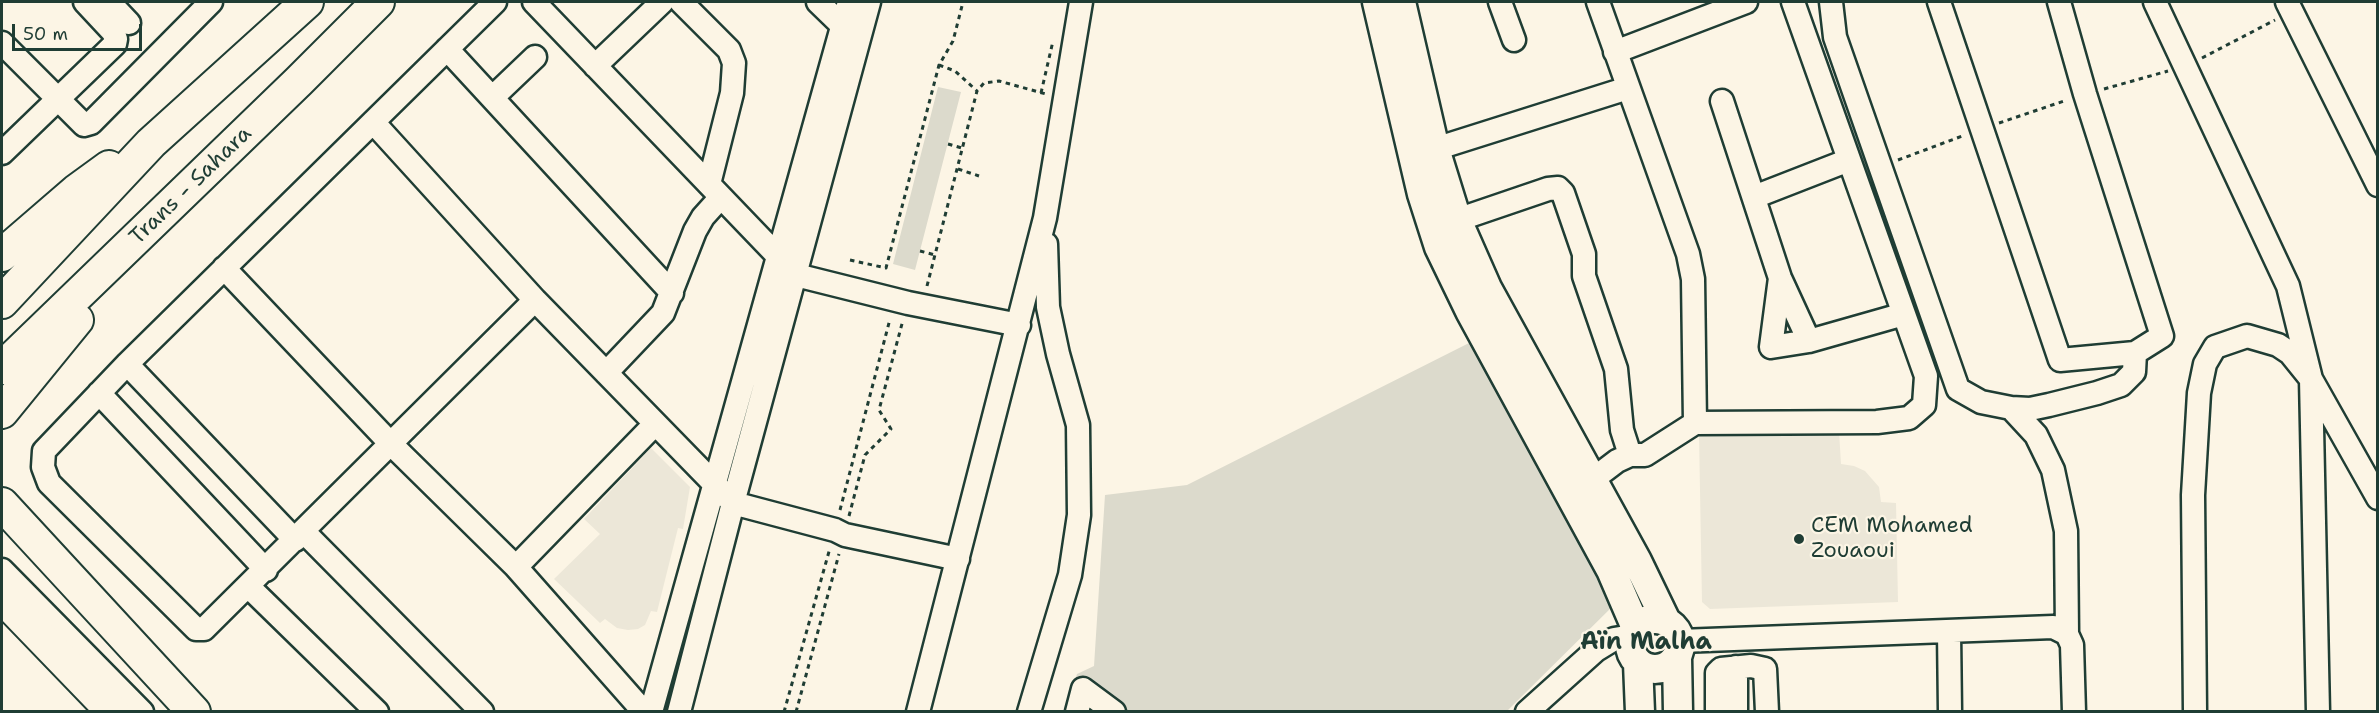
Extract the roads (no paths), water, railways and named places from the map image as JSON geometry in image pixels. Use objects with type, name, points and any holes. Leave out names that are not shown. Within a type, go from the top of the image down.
[{"type":"highway","points":[[2,302],[152,143],[306,2]]},
{"type":"highway","name":"Trans - Sahara","points":[[2,368],[378,2]]},
{"type":"highway","points":[[298,81],[391,2]]},
{"type":"highway","points":[[2,255],[98,174],[152,143]]},
{"type":"highway","points":[[2,412],[173,203]]},
{"type":"highway","points":[[2,504],[194,711]]},
{"type":"highway","points":[[2,597],[107,710]]},
{"type":"main road","points":[[1377,2],[1422,194],[1439,247],[1470,311],[1611,570],[1636,642],[1652,669],[1659,669],[1672,663],[1674,640]]},
{"type":"main road","points":[[1401,2],[1435,149],[1457,220],[1487,288],[1637,561],[1674,640],[1678,711]]},
{"type":"main road","points":[[1640,711],[1636,642],[1650,620],[1674,640]]},
{"type":"street","points":[[2,153],[115,44],[113,32],[85,2]]},
{"type":"street","points":[[109,2],[129,23]]},
{"type":"street","points":[[2,43],[77,120],[84,124],[92,123],[211,2]]},
{"type":"street","points":[[495,2],[127,364],[44,451],[43,467],[49,483],[196,629],[204,629],[249,587],[534,300]]},
{"type":"street","points":[[534,2],[796,275],[908,303],[1019,325]]},
{"type":"street","points":[[595,66],[663,2]]},
{"type":"street","points":[[606,373],[663,314],[695,231],[715,190],[732,93],[734,63],[729,50],[681,2]]},
{"type":"street","points":[[818,2],[859,41]]},
{"type":"street","points":[[651,711],[849,2]]},
{"type":"street","points":[[679,711],[869,2]]},
{"type":"street","points":[[918,711],[1045,218],[1081,2]]},
{"type":"street","points":[[1500,2],[1514,40]]},
{"type":"street","points":[[1598,2],[1688,254],[1693,279],[1695,423]]},
{"type":"street","points":[[1615,52],[1746,2]]},
{"type":"street","points":[[1592,480],[1630,455],[1645,455],[1695,423],[1877,422],[1909,418],[1924,405],[1926,376],[1793,2]]},
{"type":"street","points":[[1831,2],[1835,37],[1958,389],[1981,402],[2030,409],[2121,385],[2134,372],[2135,353]]},
{"type":"street","points":[[1939,2],[2060,360],[2135,353],[2162,336],[2085,94],[2060,2]]},
{"type":"street","points":[[2155,2],[2288,286],[2305,372],[2318,711]]},
{"type":"street","points":[[2289,6],[2378,185]]},
{"type":"street","points":[[447,49],[672,293]]},
{"type":"street","points":[[492,98],[535,57]]},
{"type":"street","points":[[1435,149],[1628,88]]},
{"type":"street","points":[[1722,101],[1780,278],[1809,341]]},
{"type":"street","points":[[373,122],[534,300],[733,503],[840,532],[958,559]]},
{"type":"street","points":[[1754,197],[1850,160]]},
{"type":"street","points":[[1457,220],[1548,189],[1558,188],[1563,193],[1584,254],[1584,276],[1616,369],[1622,430],[1630,455]]},
{"type":"street","points":[[1029,711],[1070,575],[1079,515],[1078,425],[1048,308],[1045,218]]},
{"type":"street","points":[[224,268],[391,444],[516,567],[644,711]]},
{"type":"street","points":[[1780,278],[1771,347],[1809,341],[1904,314]]},
{"type":"street","points":[[2195,711],[2193,495],[2199,393],[2205,364],[2216,348],[2247,336],[2278,345],[2290,353],[2305,372],[2378,498]]},
{"type":"street","points":[[127,364],[299,536],[482,711]]},
{"type":"street","points":[[2303,711],[2305,372]]},
{"type":"street","points":[[99,393],[266,570]]},
{"type":"street","points":[[2012,408],[2036,435],[2054,470],[2066,531],[2067,634],[2072,645],[2074,711]]},
{"type":"street","points":[[516,567],[655,424]]},
{"type":"street","points":[[2,570],[142,711]]},
{"type":"street","points":[[249,587],[377,711]]},
{"type":"street","points":[[1674,640],[2053,627],[2067,634]]},
{"type":"street","points":[[1949,632],[1950,711]]},
{"type":"street","points":[[1527,711],[1596,650],[1614,639],[1636,642]]},
{"type":"street","points":[[1736,711],[1743,667],[1751,639]]},
{"type":"street","points":[[1717,711],[1717,672],[1721,669],[1743,667],[1765,669],[1767,711]]},
{"type":"street","points":[[1077,711],[1083,689],[1114,711]]},
{"type":"place","name":"CEM Mohamed Zouaoui","points":[[1799,539]]},
{"type":"district","name":"Aïn Malha","points":[[1646,643]]}]
